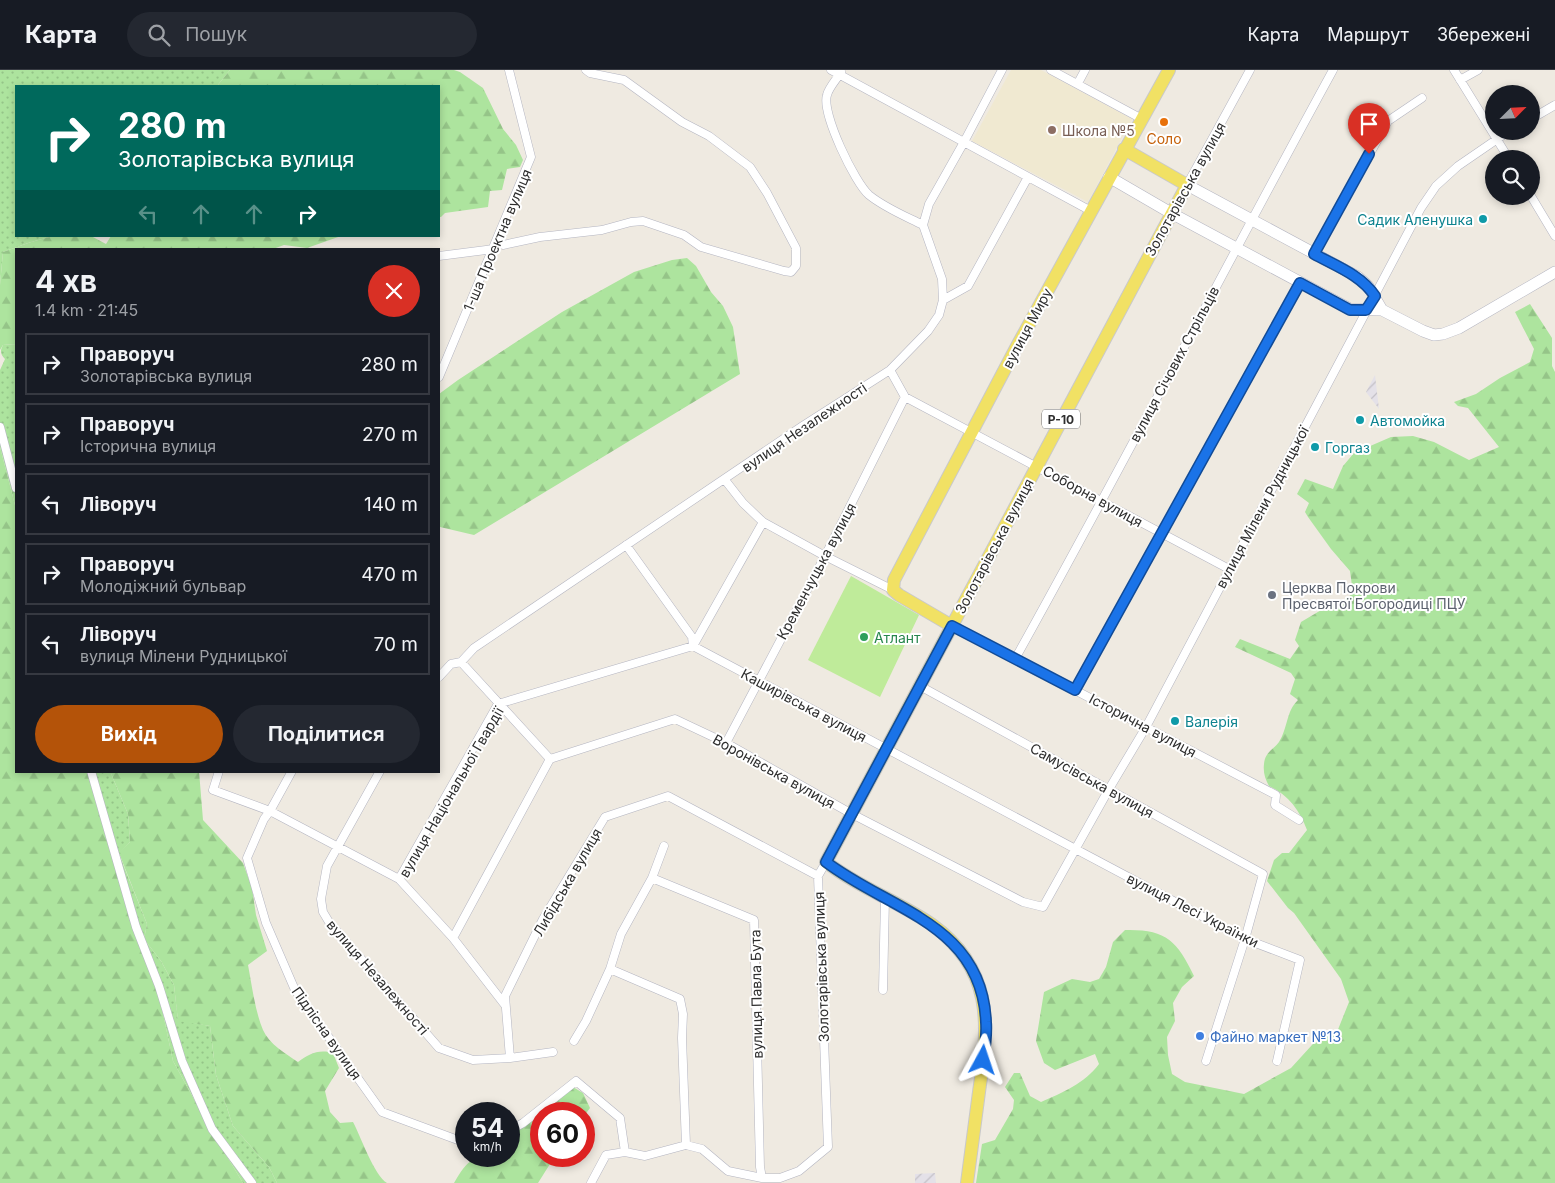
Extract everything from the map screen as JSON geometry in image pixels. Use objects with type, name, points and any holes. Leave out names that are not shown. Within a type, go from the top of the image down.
[{"type":"main road","name":"вулиця Миру","points":[[893,590],[894,580],[972,432],[1168,70]]},
{"type":"main road","points":[[1124,149],[1358,277],[1368,286],[1382,310]]},
{"type":"main road","points":[[1109,177],[1171,213],[1350,310],[1382,310],[1434,335],[1443,334],[1474,320],[1555,272]]},
{"type":"main road","name":"Золотарівська вулиця","points":[[826,862],[1187,184]]},
{"type":"main road","name":"Історична вулиця","points":[[893,590],[952,626]]},
{"type":"main road","points":[[826,862],[849,879],[926,921],[953,943],[971,967],[981,992],[986,1022],[985,1048],[967,1183]]},
{"type":"street","name":"1-ша Проектна вулиця","points":[[440,375],[531,157],[509,70]]},
{"type":"street","points":[[440,256],[540,238],[602,230],[643,221],[684,235],[701,247],[784,271],[791,272],[796,266],[796,248],[767,193],[750,167],[710,136],[682,122],[624,80],[590,73],[586,70]]},
{"type":"street","points":[[831,70],[841,72],[964,142],[1091,210]]},
{"type":"street","points":[[841,72],[826,95],[828,114],[833,132],[855,175],[868,194],[886,206],[923,225],[929,204],[1002,70]]},
{"type":"street","points":[[1051,70],[1078,83],[1142,120]]},
{"type":"street","points":[[1078,83],[1085,70]]},
{"type":"street","name":"Золотарівська вулиця","points":[[1187,184],[1250,70]]},
{"type":"street","name":"вулиця Січових Стрільців","points":[[1015,659],[1333,70]]},
{"type":"street","points":[[1454,70],[1485,120]]},
{"type":"street","points":[[1460,80],[1478,70]]},
{"type":"street","points":[[1314,254],[1388,121],[1422,98]]},
{"type":"street","points":[[1540,114],[1555,106]]},
{"type":"street","name":"вулиця Мілени Рудницької","points":[[1043,907],[1146,727],[1421,208],[1436,186],[1458,166],[1493,140]]},
{"type":"street","points":[[943,300],[968,286],[1028,177]]},
{"type":"street","points":[[1536,205],[1555,236]]},
{"type":"street","name":"вулиця Незалежності","points":[[440,676],[451,664],[461,662],[474,648],[804,425],[890,370],[928,331],[939,315],[943,300],[942,278],[923,225]]},
{"type":"street","points":[[1075,690],[1300,283]]},
{"type":"street","points":[[890,370],[905,397]]},
{"type":"street","name":"Соборна вулиця","points":[[905,397],[1229,569]]},
{"type":"street","name":"Кременчуцька вулиця","points":[[726,743],[825,556],[905,397]]},
{"type":"street","points":[[0,427],[15,484]]},
{"type":"street","name":"Історична вулиця","points":[[725,480],[743,503],[763,522],[893,590]]},
{"type":"street","points":[[693,646],[763,522]]},
{"type":"street","points":[[626,545],[692,637],[693,646]]},
{"type":"street","name":"Історична вулиця","points":[[952,626],[1276,796],[1275,805],[1299,820]]},
{"type":"street","name":"Каширівська вулиця","points":[[693,646],[1076,849]]},
{"type":"street","name":"вулиця Національної Гвардії","points":[[505,1005],[453,938],[399,879],[498,704],[693,646]]},
{"type":"street","points":[[453,938],[550,759],[461,662]]},
{"type":"street","name":"Самусівська вулиця","points":[[920,686],[1263,874],[1245,939]]},
{"type":"street","name":"Воронівська вулиця","points":[[550,759],[675,719],[726,743],[852,814],[1023,902],[1043,907]]},
{"type":"street","points":[[92,773],[136,927],[159,986],[182,1061],[212,1129],[252,1183]]},
{"type":"street","points":[[218,773],[214,790],[270,811],[399,879]]},
{"type":"street","name":"Підлісна вулиця","points":[[291,773],[257,832],[247,858],[266,923],[295,990],[382,1112],[455,1139]]},
{"type":"street","name":"вулиця Незалежності","points":[[379,773],[328,866],[322,899],[323,912],[329,922],[439,1048],[473,1060],[510,1058],[553,1052]]},
{"type":"street","name":"Либідська вулиця","points":[[510,1058],[504,996],[543,919],[605,817],[668,796],[818,876]]},
{"type":"street","points":[[574,1041],[586,1021],[610,969],[621,934],[652,878],[664,846]]},
{"type":"street","name":"вулиця Лесі Українки","points":[[1076,849],[1245,939],[1300,960],[1276,1061]]},
{"type":"street","name":"Золотарівська вулиця","points":[[762,1178],[780,1178],[799,1172],[828,1147],[818,876],[826,862]]},
{"type":"street","name":"вулиця Павла Бута","points":[[652,878],[754,920],[760,1167],[762,1178]]},
{"type":"street","points":[[883,990],[885,898]]},
{"type":"street","points":[[1206,1061],[1245,939]]},
{"type":"street","points":[[610,969],[680,999],[683,1014],[682,1038],[686,1145]]},
{"type":"street","points":[[520,1125],[576,1081],[620,1118],[625,1152]]},
{"type":"street","points":[[590,1183],[606,1155],[625,1152],[645,1156],[686,1145],[702,1150],[728,1172],[762,1178]]},
{"type":"shaded area","name":"Школа №5","points":[[1011,70],[1041,70],[1132,119],[1088,202],[972,141]]},
{"type":"shaded area","points":[[1375,375],[1379,409],[1366,392]]},
{"type":"shaded area","points":[[935,1173],[936,1183],[915,1183],[915,1174]]},
{"type":"green space","points":[[0,70],[230,70],[218,85],[15,85],[15,237],[49,237],[3,252],[0,285]]},
{"type":"green space","points":[[230,70],[454,70],[483,88],[503,129],[516,145],[523,160],[520,167],[507,169],[502,190],[490,191],[488,207],[445,213],[440,217],[440,85],[218,85]]},
{"type":"green space","points":[[49,237],[93,237],[106,244],[110,237],[338,237],[307,248],[284,245],[276,248],[15,248],[15,344],[3,345],[0,350],[0,285],[3,252],[31,242]]},
{"type":"green space","points":[[687,258],[696,266],[711,292],[723,306],[733,327],[740,374],[474,535],[440,527],[440,393],[562,312],[634,272],[672,260]]},
{"type":"green space","points":[[1530,304],[1552,338],[1552,366],[1555,372],[1555,1183],[976,1183],[982,1144],[995,1140],[1013,1109],[1014,1100],[1005,1087],[1014,1073],[1020,1073],[1030,1096],[1041,1102],[1080,1082],[1099,1064],[1095,1054],[1055,1070],[1044,1063],[1036,1041],[1044,992],[1072,979],[1090,982],[1099,979],[1106,967],[1113,942],[1125,930],[1150,932],[1168,939],[1182,953],[1194,976],[1182,987],[1173,1003],[1175,1021],[1167,1037],[1172,1074],[1185,1082],[1244,1094],[1291,1068],[1322,1034],[1337,1032],[1349,1002],[1341,979],[1294,913],[1267,881],[1274,860],[1282,853],[1289,853],[1307,830],[1301,816],[1288,798],[1269,786],[1264,770],[1266,757],[1279,742],[1291,709],[1298,700],[1290,694],[1295,679],[1291,673],[1235,647],[1240,639],[1290,659],[1299,646],[1295,640],[1301,622],[1328,606],[1345,600],[1353,593],[1350,571],[1308,517],[1305,512],[1309,503],[1297,494],[1305,479],[1333,489],[1343,466],[1354,453],[1391,437],[1413,436],[1434,442],[1469,460],[1499,447],[1468,408],[1458,406],[1454,402],[1476,394],[1500,378],[1530,362],[1534,349],[1515,312]]},
{"type":"green space","points":[[15,344],[15,505],[0,447],[0,370],[5,359],[1,352],[3,345]]},
{"type":"green space","points":[[0,447],[15,505],[15,773],[89,773],[157,985],[173,1061],[243,1183],[0,1183]]},
{"type":"green space","name":"Атлант","points":[[851,576],[919,615],[880,697],[808,660]]},
{"type":"green space","points":[[89,773],[111,773],[128,814],[130,842],[119,854],[147,924],[144,939],[161,961],[174,985],[178,1020],[210,1026],[216,1075],[233,1126],[269,1167],[277,1183],[243,1183],[173,1061],[157,985]]},
{"type":"green space","points":[[111,773],[199,773],[203,820],[243,863],[252,888],[256,915],[267,951],[248,965],[256,1007],[263,1030],[274,1044],[298,1062],[314,1053],[333,1053],[339,1068],[325,1091],[330,1112],[340,1123],[353,1122],[377,1172],[387,1183],[277,1183],[269,1167],[233,1126],[216,1075],[210,1026],[178,1021],[174,985],[161,961],[144,939],[147,924],[119,853],[130,842],[128,814]]},
{"type":"green space","points":[[568,1084],[583,1093],[587,1102],[547,1102]]},
{"type":"green space","points":[[530,1116],[530,1167],[548,1167],[538,1183],[454,1183],[464,1167],[520,1167],[520,1125]]},
{"type":"place","name":"Соло","points":[[1164,122]]},
{"type":"place","name":"Школа №5","points":[[1052,130]]},
{"type":"place","name":"Садик Аленушка","points":[[1483,219]]},
{"type":"place","name":"Автомойка","points":[[1360,420]]},
{"type":"place","name":"Горгаз","points":[[1315,447]]},
{"type":"place","name":"Церква Покрови Пресвятої Богородиці ПЦУ","points":[[1272,595]]},
{"type":"place","name":"Атлант","points":[[864,637]]},
{"type":"place","name":"Валерія","points":[[1175,721]]},
{"type":"place","name":"Файно маркет №13","points":[[1200,1036]]},
{"type":"route","points":[[983,1060],[986,1022],[983,1001],[975,975],[960,951],[932,925],[920,917],[849,879],[826,862],[952,626],[1075,690],[1300,283],[1350,310],[1366,310],[1375,296],[1358,277],[1314,254],[1369,154]]}]
